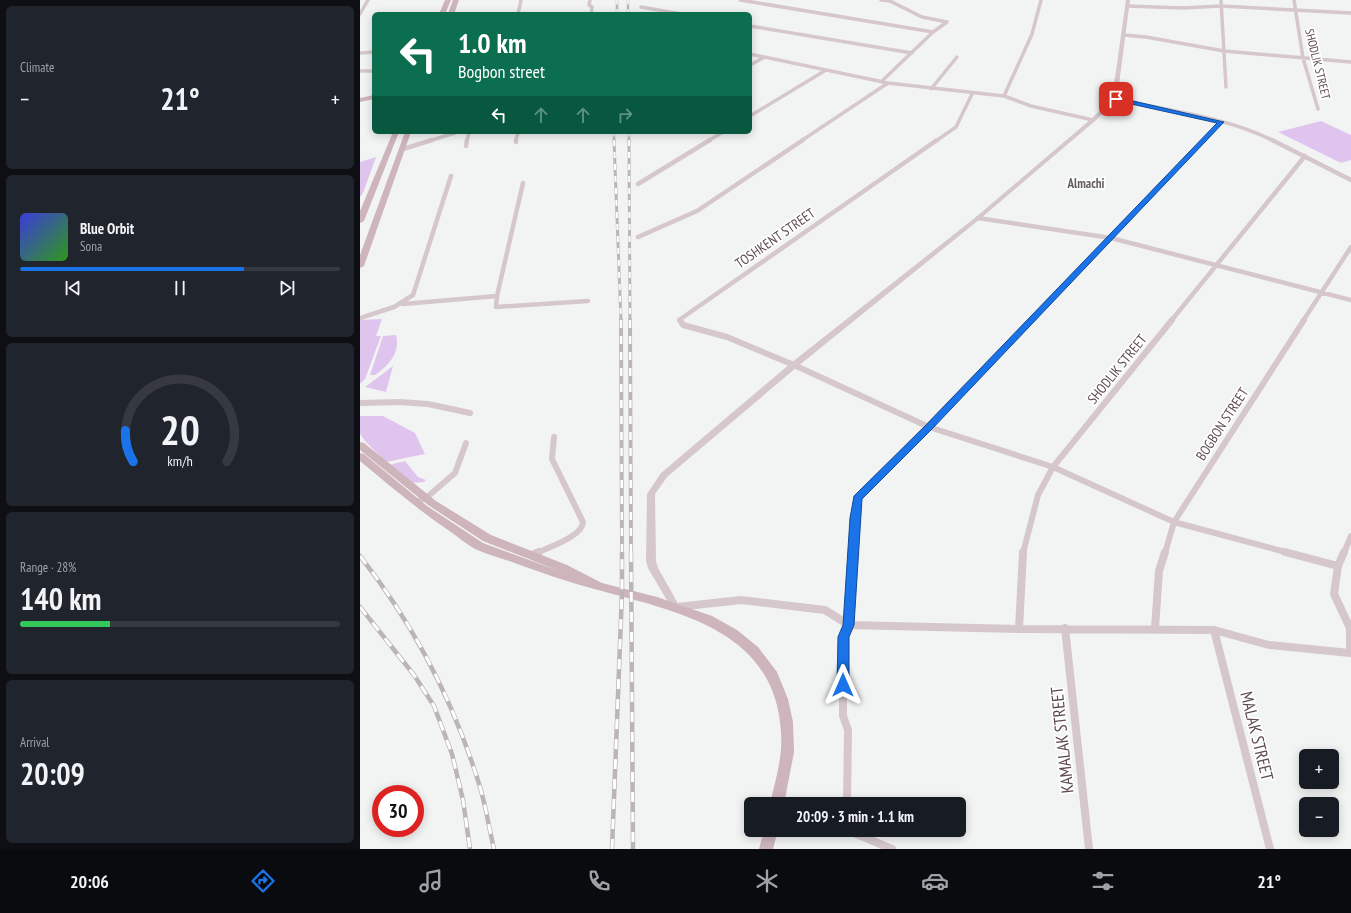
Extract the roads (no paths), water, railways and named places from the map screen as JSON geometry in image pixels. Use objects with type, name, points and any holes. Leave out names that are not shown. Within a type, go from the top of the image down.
[{"type":"main road","points":[[443,12],[448,0]]},
{"type":"main road","points":[[452,12],[456,0]]},
{"type":"main road","points":[[360,221],[395,134]]},
{"type":"main road","points":[[360,266],[407,134]]},
{"type":"main road","points":[[360,444],[421,500],[487,538],[563,568],[598,586]]},
{"type":"main road","points":[[360,456],[421,500],[479,546],[556,574],[675,607],[706,618],[738,636],[762,659],[776,681],[784,709],[788,737],[786,761],[778,797]]},
{"type":"main road","points":[[766,849],[769,837]]},
{"type":"street","points":[[360,14],[368,0]]},
{"type":"street","points":[[518,12],[521,0]]},
{"type":"street","points":[[590,0],[589,5],[592,7],[591,12]]},
{"type":"street","points":[[740,0],[934,32]]},
{"type":"street","points":[[881,0],[890,2],[922,17],[947,22],[934,32],[882,82]]},
{"type":"street","points":[[1004,96],[1032,34],[1041,0]]},
{"type":"street","points":[[1128,0],[1116,99],[978,218],[794,365],[664,475],[651,494],[653,568],[675,607],[741,600],[825,610],[849,625],[1020,629],[1155,628],[1214,630],[1269,645],[1350,653],[1350,628],[1334,594],[1338,566],[1351,536]]},
{"type":"street","points":[[1221,0],[1226,87]]},
{"type":"street","name":"SHODLIK STREET","points":[[1294,0],[1303,58],[1318,109]]},
{"type":"street","points":[[1127,6],[1183,8],[1221,6],[1351,13]]},
{"type":"street","points":[[641,7],[670,12]]},
{"type":"street","points":[[752,26],[912,53]]},
{"type":"street","points":[[1124,35],[1146,37],[1224,51],[1351,62]]},
{"type":"street","points":[[360,53],[372,52]]},
{"type":"street","points":[[752,54],[888,83],[972,94],[1004,96],[1031,106],[1093,120]]},
{"type":"street","points":[[752,64],[765,57]]},
{"type":"street","points":[[931,89],[957,58]]},
{"type":"street","points":[[752,115],[826,70]]},
{"type":"street","points":[[360,71],[372,71]]},
{"type":"street","points":[[638,237],[697,211],[888,83]]},
{"type":"street","name":"TOSHKENT STREET","points":[[794,365],[727,338],[683,325],[680,321],[682,318],[956,127],[972,94]]},
{"type":"street","points":[[1116,99],[1221,122],[1260,134],[1351,180]]},
{"type":"street","points":[[847,797],[848,730],[843,716],[843,637],[849,625],[855,518],[858,498],[929,427],[1221,122]]},
{"type":"street","points":[[402,149],[451,134]]},
{"type":"street","points":[[466,146],[469,134]]},
{"type":"street","points":[[516,142],[518,134]]},
{"type":"street","points":[[638,184],[721,134]]},
{"type":"street","name":"SHODLIK STREET","points":[[1020,629],[1023,549],[1038,495],[1053,467],[1305,156]]},
{"type":"street","points":[[360,318],[384,313],[403,304],[413,295],[451,176]]},
{"type":"street","points":[[522,183],[496,307],[588,300]]},
{"type":"street","points":[[978,218],[1110,238],[1351,300]]},
{"type":"street","name":"BOGBON STREET","points":[[1155,628],[1159,571],[1174,522],[1351,247]]},
{"type":"street","points":[[403,304],[498,296]]},
{"type":"street","points":[[794,365],[862,394],[929,427],[1053,467],[1174,522],[1338,566]]},
{"type":"street","points":[[360,403],[400,402],[428,404],[470,413]]},
{"type":"street","points":[[532,555],[578,533],[583,527],[583,522],[552,459],[554,437]]},
{"type":"street","points":[[421,500],[455,473],[466,443]]},
{"type":"street","name":"KAMALAK STREET","points":[[1065,628],[1089,849]]},
{"type":"street","name":"MALAK STREET","points":[[1214,630],[1270,849]]},
{"type":"street","points":[[864,837],[892,849]]},
{"type":"railway","points":[[617,0],[617,12]]},
{"type":"railway","points":[[628,0],[628,12]]},
{"type":"railway","points":[[614,134],[614,140]]},
{"type":"railway","points":[[629,134],[629,140]]},
{"type":"railway","points":[[614,140],[621,321]]},
{"type":"railway","points":[[629,140],[630,321]]},
{"type":"railway","points":[[621,320],[622,553]]},
{"type":"railway","points":[[630,320],[631,553]]},
{"type":"railway","points":[[631,552],[633,849]]},
{"type":"railway","points":[[612,849],[622,593],[622,553]]},
{"type":"railway","points":[[360,556],[380,583],[415,637],[445,695],[470,756],[480,787],[494,849]]},
{"type":"railway","points":[[360,607],[414,675],[434,706],[452,754],[463,800],[470,849]]},
{"type":"district","name":"Almachi","points":[[1086,183]]}]
